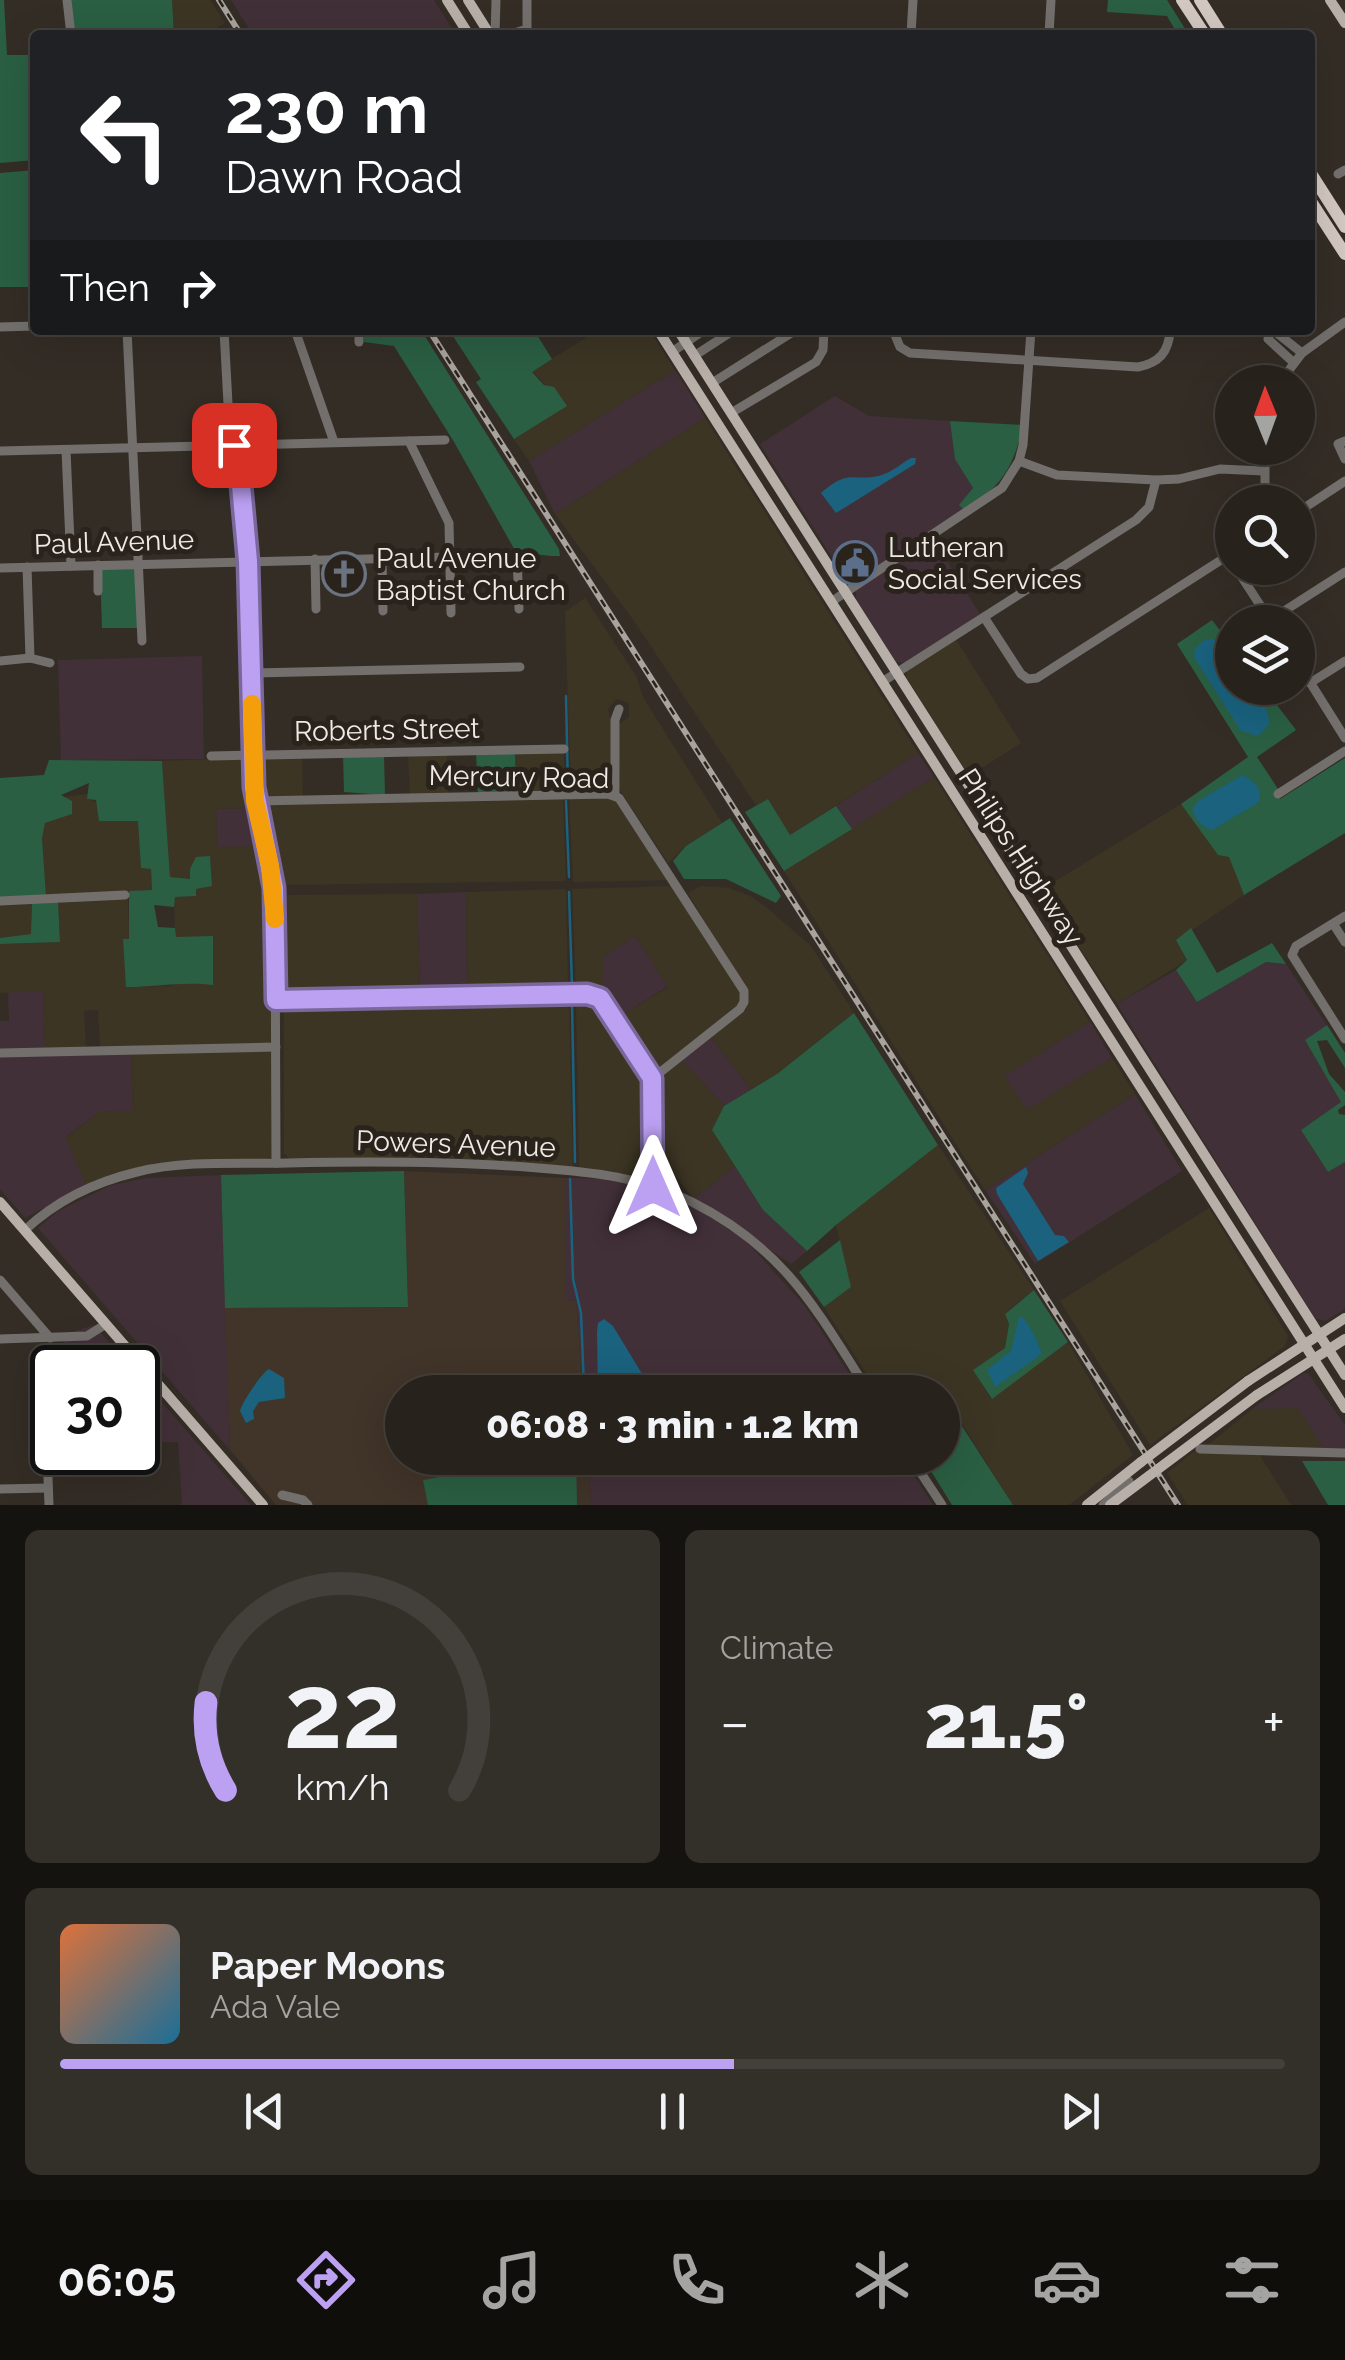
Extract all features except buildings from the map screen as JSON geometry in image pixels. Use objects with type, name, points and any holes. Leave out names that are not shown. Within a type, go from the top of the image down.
[{"type":"highway","points":[[1182,0],[1202,30]]},
{"type":"highway","points":[[1200,0],[1219,30]]},
{"type":"highway","points":[[1315,180],[1345,227]]},
{"type":"highway","points":[[1315,208],[1345,254]]},
{"type":"main road","points":[[447,0],[466,30]]},
{"type":"main road","points":[[468,0],[489,30]]},
{"type":"main road","points":[[1330,0],[1345,23]]},
{"type":"main road","name":"Philips Highway","points":[[661,335],[1345,1408]]},
{"type":"main road","name":"Philips Highway","points":[[681,335],[1345,1376]]},
{"type":"main road","points":[[0,1202],[264,1505]]},
{"type":"main road","points":[[1087,1505],[1248,1381],[1345,1318]]},
{"type":"main road","points":[[1106,1505],[1258,1394],[1345,1339]]},
{"type":"street","points":[[68,0],[70,30]]},
{"type":"street","points":[[493,30],[496,0]]},
{"type":"street","points":[[522,30],[527,28],[527,0]]},
{"type":"street","points":[[911,30],[913,0]]},
{"type":"street","points":[[1049,30],[1052,0]]},
{"type":"street","points":[[1292,365],[1345,322]]},
{"type":"street","points":[[0,327],[30,326]]},
{"type":"street","points":[[127,335],[142,641]]},
{"type":"street","points":[[224,335],[228,422],[238,453],[248,561],[255,801],[274,888],[276,1163]]},
{"type":"street","points":[[297,335],[334,442]]},
{"type":"street","points":[[358,335],[358,342]]},
{"type":"street","points":[[672,352],[696,335]]},
{"type":"street","points":[[694,356],[726,335]]},
{"type":"street","points":[[712,383],[788,335]]},
{"type":"street","points":[[731,413],[816,362],[823,350],[824,335]]},
{"type":"street","points":[[831,602],[1002,488],[1018,462],[1025,435],[1031,335]]},
{"type":"street","points":[[895,336],[910,352],[1138,368],[1162,355],[1170,335]]},
{"type":"street","points":[[1270,335],[1268,338],[1294,362]]},
{"type":"street","points":[[1279,335],[1302,353]]},
{"type":"street","points":[[0,451],[445,440]]},
{"type":"street","points":[[409,441],[446,514],[451,533],[451,612]]},
{"type":"street","points":[[1345,441],[1338,444],[1345,459]]},
{"type":"street","points":[[66,450],[71,566]]},
{"type":"street","points":[[1018,462],[1058,474],[1156,480],[1220,470],[1264,471]]},
{"type":"street","points":[[1264,465],[1264,485]]},
{"type":"street","points":[[882,682],[1136,520],[1152,499],[1156,480]]},
{"type":"street","points":[[1315,501],[1345,482]]},
{"type":"street","name":"Paul Avenue","points":[[0,568],[523,555],[519,609]]},
{"type":"street","points":[[382,558],[383,612]]},
{"type":"street","points":[[314,560],[316,609]]},
{"type":"street","points":[[98,565],[98,592]]},
{"type":"street","points":[[27,567],[30,658]]},
{"type":"street","points":[[984,617],[1021,674],[1037,678],[1215,570]]},
{"type":"street","points":[[1294,605],[1345,572]]},
{"type":"street","points":[[0,661],[30,658],[50,663]]},
{"type":"street","points":[[1315,680],[1345,662]]},
{"type":"street","points":[[251,673],[520,667]]},
{"type":"street","points":[[1315,691],[1345,738]]},
{"type":"street","points":[[615,796],[615,719],[619,709]]},
{"type":"street","name":"Roberts Street","points":[[211,756],[564,749]]},
{"type":"street","points":[[1278,794],[1345,751]]},
{"type":"street","name":"Mercury Road","points":[[255,801],[615,796],[626,804],[745,999],[740,1009],[652,1078]]},
{"type":"street","points":[[0,901],[125,895]]},
{"type":"street","points":[[1345,916],[1296,946],[1292,955],[1345,1039]]},
{"type":"street","points":[[1334,925],[1345,942]]},
{"type":"street","points":[[276,1000],[591,995],[606,1004],[652,1078],[653,1187]]},
{"type":"street","points":[[0,1052],[276,1047]]},
{"type":"street","points":[[1124,1060],[1139,1054]]},
{"type":"street","name":"Powers Avenue","points":[[25,1230],[60,1203],[111,1178],[164,1167],[418,1160],[584,1171],[653,1187],[695,1204],[768,1252],[807,1296],[858,1375]]},
{"type":"street","points":[[0,1280],[50,1338]]},
{"type":"street","points":[[0,1339],[88,1336],[106,1324]]},
{"type":"street","points":[[1200,1449],[1345,1452]]},
{"type":"street","points":[[48,1475],[49,1505]]},
{"type":"street","points":[[923,1475],[942,1505]]},
{"type":"street","points":[[1106,1505],[1129,1481]]},
{"type":"street","points":[[0,1489],[48,1488]]},
{"type":"street","points":[[282,1495],[308,1505]]},
{"type":"shaded area","points":[[172,0],[210,0],[225,23],[213,30],[174,30]]},
{"type":"shaded area","points":[[231,0],[434,0],[453,30],[250,30]]},
{"type":"shaded area","points":[[591,335],[652,335],[675,370],[529,461],[514,439],[566,406],[532,371]]},
{"type":"shaded area","points":[[675,370],[705,418],[555,514],[529,461]]},
{"type":"shaded area","points":[[835,396],[869,416],[950,421],[955,458],[973,488],[965,511],[852,585],[760,444]]},
{"type":"shaded area","points":[[705,418],[918,753],[790,835],[769,800],[756,805],[634,621],[555,514]]},
{"type":"shaded area","points":[[934,540],[981,616],[906,663],[896,662],[856,600],[856,590]]},
{"type":"shaded area","points":[[585,598],[722,823],[668,863],[620,790],[618,725],[629,717],[629,703],[616,699],[608,709],[612,726],[611,785],[608,789],[571,790],[565,612]]},
{"type":"shaded area","points":[[955,638],[1021,743],[969,776],[906,677],[907,670]]},
{"type":"shaded area","points":[[202,656],[204,759],[61,760],[58,660]]},
{"type":"shaded area","points":[[515,751],[564,751],[565,792],[516,793]]},
{"type":"shaded area","points":[[447,753],[448,794],[410,795],[408,754]]},
{"type":"shaded area","points":[[918,753],[934,777],[852,829],[836,806]]},
{"type":"shaded area","points":[[302,756],[303,796],[264,796],[262,758]]},
{"type":"shaded area","points":[[241,758],[251,764],[252,808],[216,809],[217,847],[263,846],[272,894],[273,1039],[268,1043],[100,1047],[98,1010],[84,1011],[86,1048],[45,1048],[43,991],[0,993],[0,944],[60,942],[58,901],[128,896],[129,939],[124,939],[141,987],[202,981],[207,985],[175,937],[174,897],[196,896],[195,889],[212,886],[210,857],[190,879],[170,877],[162,761]]},
{"type":"shaded area","points":[[934,777],[1090,1022],[1004,1076],[1027,1109],[1112,1058],[1135,1094],[985,1190],[784,871]]},
{"type":"shaded area","points":[[88,794],[88,799],[139,820],[141,868],[151,869],[152,890],[46,896],[42,838],[45,823],[72,813],[72,801],[64,797]]},
{"type":"shaded area","points":[[563,797],[566,881],[281,885],[264,814],[264,805],[270,803]]},
{"type":"shaded area","points":[[569,797],[606,797],[618,802],[671,880],[573,882]]},
{"type":"shaded area","points":[[1181,804],[1218,855],[1229,857],[1244,895],[1177,940],[1187,960],[1117,1004],[1041,890]]},
{"type":"shaded area","points":[[252,808],[263,846],[217,847],[216,809]]},
{"type":"shaded area","points":[[674,886],[739,990],[741,1000],[658,1069],[649,1063],[621,1016],[668,987],[635,936],[604,956],[604,996],[576,990],[572,889]]},
{"type":"shaded area","points":[[701,886],[729,888],[766,907],[811,946],[854,1013],[777,1074],[751,1089],[710,1036],[746,1010],[749,998],[688,893]]},
{"type":"shaded area","points":[[566,889],[568,990],[467,993],[466,892]]},
{"type":"shaded area","points":[[466,892],[467,993],[420,992],[417,894]]},
{"type":"shaded area","points":[[417,894],[420,992],[286,995],[283,895]]},
{"type":"shaded area","points":[[32,902],[31,934],[0,938],[0,903]]},
{"type":"shaded area","points":[[635,936],[668,986],[621,1016],[604,996],[604,956]]},
{"type":"shaded area","points":[[1266,962],[1286,964],[1327,1025],[1305,1040],[1342,1102],[1301,1130],[1328,1172],[1345,1162],[1345,1309],[1325,1321],[1315,1318],[1117,1004],[1176,970],[1197,1002]]},
{"type":"shaded area","points":[[43,990],[45,1048],[0,1049],[0,1021],[9,1021],[8,992]]},
{"type":"shaded area","points":[[569,998],[573,1168],[440,1157],[290,1159],[284,1153],[284,1005]]},
{"type":"shaded area","points":[[576,998],[594,1000],[605,1007],[647,1075],[650,1173],[642,1179],[579,1168]]},
{"type":"shaded area","points":[[1090,1022],[1112,1058],[1027,1110],[1003,1076]]},
{"type":"shaded area","points":[[710,1036],[751,1089],[724,1106],[681,1059]]},
{"type":"shaded area","points":[[270,1051],[272,1157],[155,1165],[86,1185],[66,1138],[99,1112],[133,1110],[131,1052]]},
{"type":"shaded area","points":[[131,1052],[133,1111],[99,1112],[66,1137],[86,1185],[25,1218],[0,1189],[0,1056]]},
{"type":"shaded area","points":[[681,1059],[724,1106],[712,1130],[735,1166],[694,1199],[664,1162],[657,1161],[657,1086],[662,1075]]},
{"type":"shaded area","points":[[1135,1094],[1182,1171],[1035,1264],[985,1190]]},
{"type":"shaded area","points":[[938,1145],[1034,1290],[1005,1313],[1009,1324],[1005,1348],[974,1370],[991,1399],[1068,1342],[1133,1455],[1069,1505],[1013,1505],[960,1421],[960,1375],[867,1375],[824,1307],[851,1287],[836,1225]]},
{"type":"shaded area","points":[[735,1166],[763,1210],[807,1251],[791,1264],[694,1199]]},
{"type":"shaded area","points":[[404,1171],[566,1178],[566,1300],[576,1301],[582,1375],[385,1375],[385,1475],[589,1475],[591,1505],[276,1505],[230,1450],[225,1308],[408,1307]]},
{"type":"shaded area","points":[[221,1175],[230,1450],[160,1369],[160,1345],[139,1345],[38,1228],[58,1211],[112,1185],[146,1178]]},
{"type":"shaded area","points":[[566,1178],[609,1179],[648,1188],[698,1209],[747,1242],[805,1306],[850,1375],[582,1375],[576,1301],[566,1300]]},
{"type":"shaded area","points":[[1209,1208],[1288,1336],[1285,1346],[1150,1445],[1060,1301]]},
{"type":"shaded area","points":[[94,1325],[112,1345],[64,1345],[63,1335]]},
{"type":"shaded area","points":[[1308,1373],[1345,1425],[1345,1449],[1324,1449],[1252,1409]]},
{"type":"shaded area","points":[[160,1400],[251,1505],[182,1505],[178,1442],[160,1442]]},
{"type":"shaded area","points":[[1298,1408],[1324,1449],[1208,1445],[1252,1409]]},
{"type":"shaded area","points":[[1196,1450],[1259,1454],[1291,1505],[1188,1505],[1167,1473]]},
{"type":"shaded area","points":[[589,1475],[914,1475],[933,1505],[591,1505]]},
{"type":"green space","points":[[0,0],[4,0],[7,55],[30,55],[30,160],[0,163]]},
{"type":"green space","points":[[71,0],[172,0],[174,30],[74,30]]},
{"type":"green space","points":[[1108,0],[1167,0],[1186,30],[1175,30],[1167,16],[1107,12]]},
{"type":"green space","points":[[30,170],[30,287],[0,287],[0,173]]},
{"type":"green space","points":[[364,335],[424,335],[560,556],[517,554],[394,346],[364,342]]},
{"type":"green space","points":[[452,335],[537,335],[552,359],[532,372],[544,385],[554,387],[567,406],[514,439],[476,382],[481,379]]},
{"type":"green space","points":[[950,421],[1023,425],[1004,475],[965,511],[959,505],[973,488],[955,459]]},
{"type":"green space","points":[[100,568],[136,568],[139,628],[102,628]]},
{"type":"green space","points":[[1212,620],[1215,624],[1215,704],[1177,644]]},
{"type":"green space","points":[[1215,705],[1235,705],[1241,731],[1264,705],[1277,705],[1296,730],[1257,757],[1278,789],[1280,799],[1345,758],[1345,833],[1244,895],[1229,857],[1218,855],[1181,804],[1248,757]]},
{"type":"green space","points":[[515,751],[516,793],[478,794],[476,753]]},
{"type":"green space","points":[[343,755],[384,755],[385,795],[344,792]]},
{"type":"green space","points":[[49,760],[162,761],[170,877],[190,879],[196,857],[210,856],[212,886],[196,889],[196,896],[175,897],[174,907],[154,905],[158,927],[175,928],[176,937],[213,936],[213,985],[126,987],[123,939],[129,939],[129,891],[152,890],[151,869],[141,868],[138,821],[99,821],[96,800],[87,799],[89,783],[61,795],[72,801],[72,814],[45,823],[42,838],[46,896],[0,898],[0,778],[44,775]]},
{"type":"green space","points":[[768,799],[790,835],[836,806],[852,829],[784,871],[745,812]]},
{"type":"green space","points":[[730,818],[781,896],[776,903],[726,879],[684,879],[673,861],[686,846]]},
{"type":"green space","points":[[58,901],[60,942],[0,944],[0,938],[31,934],[32,902]]},
{"type":"green space","points":[[1191,928],[1217,973],[1272,943],[1286,964],[1266,962],[1197,1002],[1176,970],[1187,960],[1176,940]]},
{"type":"green space","points":[[854,1013],[938,1145],[807,1251],[763,1210],[712,1130],[724,1106],[777,1074]]},
{"type":"green space","points":[[1327,1025],[1345,1053],[1345,1068],[1327,1040],[1317,1041],[1329,1074],[1345,1092],[1345,1105],[1338,1110],[1345,1115],[1345,1162],[1328,1172],[1301,1130],[1341,1102],[1305,1040]]},
{"type":"green space","points":[[404,1171],[408,1307],[225,1308],[221,1175]]},
{"type":"green space","points":[[840,1240],[851,1287],[824,1307],[799,1272]]},
{"type":"green space","points":[[1034,1290],[1068,1342],[992,1399],[973,1370],[1005,1348],[1009,1324],[1005,1314]]},
{"type":"green space","points":[[960,1423],[1013,1505],[952,1505],[933,1475],[960,1475]]},
{"type":"green space","points":[[1302,1461],[1345,1461],[1345,1505],[1328,1505]]},
{"type":"green space","points":[[576,1475],[577,1505],[428,1505],[423,1480]]},
{"type":"water","points":[[916,458],[915,464],[836,513],[821,493],[839,480],[886,474]]},
{"type":"water","points":[[1205,640],[1215,640],[1215,690],[1194,657],[1195,648]]},
{"type":"water","points":[[1224,705],[1265,705],[1270,723],[1258,736],[1241,731]]},
{"type":"water","points":[[1243,775],[1259,789],[1259,802],[1212,830],[1196,819],[1193,808],[1198,801]]},
{"type":"water","points":[[1026,1167],[1028,1173],[1023,1184],[1055,1235],[1064,1236],[1069,1242],[1038,1261],[996,1188]]},
{"type":"water","points":[[1019,1317],[1023,1317],[1035,1336],[1042,1354],[995,1387],[987,1370],[1011,1351]]},
{"type":"water","points":[[604,1319],[613,1326],[643,1375],[598,1375],[598,1323]]},
{"type":"water","points":[[269,1369],[284,1378],[285,1398],[259,1402],[253,1411],[254,1419],[246,1423],[241,1407]]},
{"type":"waterway","points":[[566,696],[568,789]]},
{"type":"waterway","points":[[573,788],[607,787]]},
{"type":"waterway","points":[[565,788],[570,788]]},
{"type":"waterway","points":[[566,801],[569,877]]},
{"type":"waterway","points":[[569,892],[572,986]]},
{"type":"waterway","points":[[572,1003],[575,1162]]},
{"type":"waterway","points":[[570,1179],[573,1279],[581,1313],[583,1375]]},
{"type":"railway","points":[[219,0],[238,30]]},
{"type":"railway","points":[[432,335],[1178,1505]]},
{"type":"slow traffic","points":[[252,704],[255,801],[274,888],[275,919]]},
{"type":"place","name":"Lutheran Social Services","points":[[855,563]]},
{"type":"place","name":"Paul Avenue Baptist Church","points":[[344,574]]},
{"type":"route","points":[[234,445],[238,453],[248,561],[255,801],[275,893],[276,1000],[587,994],[600,998],[652,1078],[653,1187]]}]
